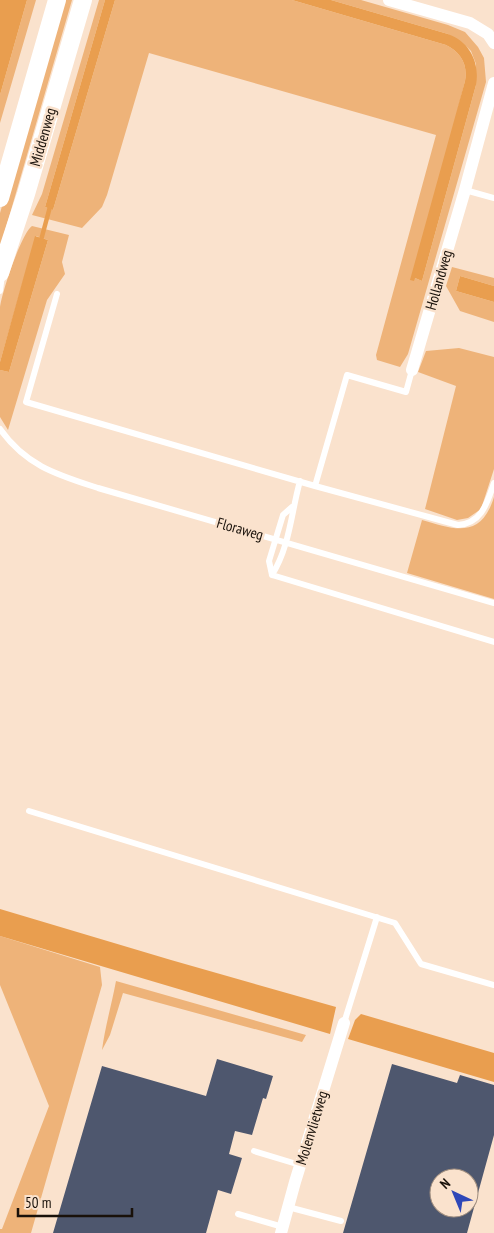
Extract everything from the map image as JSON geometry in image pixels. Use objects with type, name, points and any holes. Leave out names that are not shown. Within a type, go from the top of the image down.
[{"type":"street","name":"Middenweg","points":[[1,190],[57,0]]},
{"type":"street","name":"Middenweg","points":[[1,272],[83,0]]},
{"type":"street","points":[[389,0],[410,3],[470,23],[488,34],[494,43]]},
{"type":"street","name":"Hollandweg","points":[[412,370],[494,84]]},
{"type":"street","name":"Molenvlietweg","points":[[282,1230],[344,1023]]},
{"type":"lane","points":[[465,190],[494,198]]},
{"type":"lane","points":[[0,291],[2,285],[1,272]]},
{"type":"lane","points":[[57,294],[26,402],[315,486],[458,525],[472,521],[480,516],[486,508],[494,484]]},
{"type":"lane","points":[[315,486],[348,375],[406,392],[412,370]]},
{"type":"lane","name":"Floraweg","points":[[0,429],[8,440],[26,457],[35,464],[57,474],[98,488],[494,603]]},
{"type":"lane","points":[[272,575],[280,563],[293,517],[292,507],[300,481]]},
{"type":"lane","points":[[272,575],[269,561],[283,515],[292,507]]},
{"type":"lane","points":[[272,575],[494,642]]},
{"type":"lane","points":[[29,811],[395,923],[421,964],[494,986]]},
{"type":"lane","points":[[344,1023],[376,917]]},
{"type":"lane","points":[[254,1151],[300,1165]]},
{"type":"lane","points":[[288,1207],[341,1221]]},
{"type":"lane","points":[[238,1214],[282,1230]]},
{"type":"shaded area","points":[[0,0],[27,0],[0,95]]},
{"type":"shaded area","points":[[27,0],[36,0],[0,123],[0,95]]},
{"type":"shaded area","points":[[62,0],[72,0],[0,248],[0,213]]},
{"type":"shaded area","points":[[99,0],[105,0],[45,207],[53,210],[115,0],[292,0],[446,45],[456,51],[464,64],[466,75],[415,278],[422,281],[476,85],[476,64],[471,51],[448,34],[331,0],[361,0],[448,25],[465,32],[478,47],[484,58],[486,82],[408,354],[400,367],[377,360],[376,355],[436,135],[149,53],[102,207],[82,228],[32,215],[42,194]]},
{"type":"shaded area","points":[[105,0],[115,0],[53,210],[45,207]]},
{"type":"shaded area","points":[[292,0],[331,0],[448,34],[462,42],[472,54],[475,61],[476,85],[422,281],[415,278],[414,281],[410,280],[465,81],[464,64],[456,51],[446,45]]},
{"type":"shaded area","points":[[32,226],[69,235],[62,262],[65,274],[47,300],[8,430],[0,417],[0,370],[9,372],[48,240],[36,236],[0,362],[0,308],[13,264],[23,239]]},
{"type":"shaded area","points":[[35,236],[48,240],[9,372],[0,370],[0,362]]},
{"type":"shaded area","points":[[452,267],[494,278],[494,286],[460,276],[456,291],[494,302],[494,322],[460,311],[446,286]]},
{"type":"shaded area","points":[[460,276],[494,286],[494,302],[456,291]]},
{"type":"shaded area","points":[[459,348],[494,357],[494,469],[481,509],[468,518],[457,520],[425,509],[456,386],[418,372],[426,351]]},
{"type":"shaded area","points":[[494,497],[494,599],[407,573],[422,520],[445,527],[466,528],[482,520],[489,510]]},
{"type":"shaded area","points":[[0,909],[336,1007],[330,1034],[0,936]]},
{"type":"shaded area","points":[[0,936],[100,967],[102,985],[31,1233],[0,1233],[0,1229],[2,1229],[49,1106],[0,985]]},
{"type":"shaded area","points":[[116,981],[306,1035],[302,1042],[123,993],[110,1035],[102,1050]]},
{"type":"shaded area","points":[[361,1014],[494,1053],[494,1082],[348,1039],[355,1020]]},
{"type":"building","points":[[217,1059],[273,1076],[266,1099],[263,1098],[252,1135],[235,1131],[229,1154],[242,1158],[231,1194],[218,1190],[206,1233],[53,1233],[102,1066],[206,1096]]},
{"type":"building","points":[[392,1064],[457,1083],[460,1075],[494,1085],[494,1135],[479,1189],[479,1168],[429,1168],[429,1218],[471,1218],[467,1233],[343,1233]]},
{"type":"waterway","points":[[40,244],[51,203]]}]
